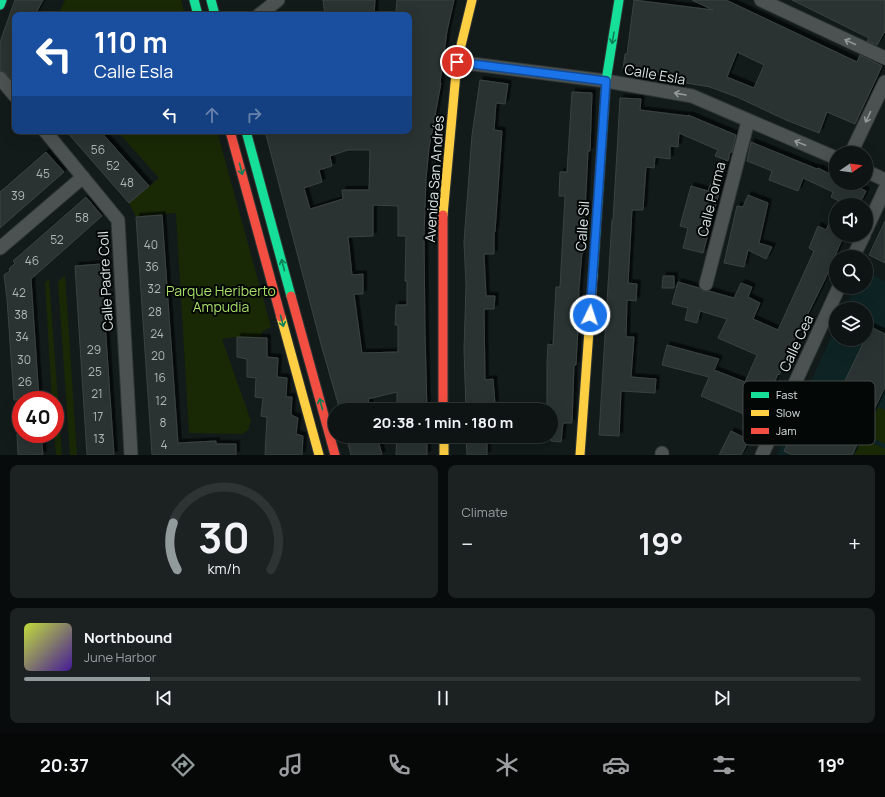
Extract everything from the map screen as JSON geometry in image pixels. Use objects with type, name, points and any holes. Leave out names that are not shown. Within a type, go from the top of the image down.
[{"type":"street","points":[[0,5],[2,0]]},
{"type":"street","points":[[194,0],[197,12]]},
{"type":"street","points":[[211,0],[214,12]]},
{"type":"street","points":[[264,12],[278,0]]},
{"type":"street","name":"Avenida San Andrés","points":[[443,403],[442,213],[457,62],[472,0]]},
{"type":"street","name":"Calle Sil","points":[[580,455],[606,81],[619,0]]},
{"type":"street","points":[[761,0],[885,58]]},
{"type":"street","name":"Calle Esla","points":[[457,62],[606,81],[692,96],[829,155]]},
{"type":"street","points":[[0,78],[12,92]]},
{"type":"street","points":[[854,146],[885,82]]},
{"type":"street","name":"Calle Porma","points":[[706,284],[748,121]]},
{"type":"street","name":"Calle Padre Coll","points":[[47,134],[118,220],[131,455]]},
{"type":"street","points":[[231,134],[319,455]]},
{"type":"street","points":[[247,134],[335,455]]},
{"type":"street","points":[[873,174],[885,180]]},
{"type":"street","points":[[0,248],[83,177]]},
{"type":"street","points":[[873,215],[885,189]]},
{"type":"street","name":"Calle Cea","points":[[796,381],[837,294]]},
{"type":"street","points":[[444,443],[444,455]]},
{"type":"street","name":"Calle Cea","points":[[762,455],[767,445]]},
{"type":"shaded area","points":[[873,275],[885,281],[885,455],[777,455],[782,445],[875,445],[875,381],[811,381],[829,342],[829,346],[873,346],[873,302],[848,302],[852,294],[873,294]]},
{"type":"green space","points":[[65,0],[181,0],[184,12],[59,12]]},
{"type":"green space","name":"Parque Heriberto Ampudia","points":[[120,134],[218,134],[271,327],[263,331],[260,338],[237,337],[222,339],[251,421],[248,430],[242,434],[189,433],[176,213],[136,217],[129,203],[159,178]]},
{"type":"green space","points":[[65,275],[77,455],[70,455],[58,282]]},
{"type":"green space","points":[[49,279],[57,391],[51,391],[45,283]]},
{"type":"green space","points":[[878,407],[885,410],[885,444],[875,439],[875,414]]},
{"type":"green space","points":[[55,443],[61,443],[62,455],[56,455]]},
{"type":"green space","points":[[875,444],[885,449],[885,455],[854,455],[859,445]]},
{"type":"building","points":[[15,0],[43,0],[37,12],[12,12],[12,80],[6,73],[0,70],[0,42]]},
{"type":"building","points":[[323,0],[375,0],[374,12],[325,12]]},
{"type":"building","points":[[397,0],[454,0],[447,31],[441,83],[429,148],[426,179],[424,236],[427,403],[397,403],[397,392],[368,399],[369,403],[338,403],[266,134],[412,134],[412,12],[396,11]],"holes":[[[348,150],[370,150],[369,190],[342,190],[343,199],[310,209],[304,188],[322,182],[319,170],[332,166],[330,156]],[[373,205],[398,206],[398,236],[406,236],[405,281],[407,281],[407,305],[396,305],[395,325],[398,325],[398,352],[362,353],[354,294],[363,294],[363,274],[352,275],[348,237],[373,236]]]},
{"type":"building","points":[[634,0],[713,10],[692,0],[726,0],[857,62],[860,55],[882,66],[855,124],[827,112],[819,133],[786,120],[737,97],[710,87],[681,82],[681,79],[623,69],[625,54],[627,54]],"holes":[[[737,52],[764,65],[754,88],[727,77]]]},
{"type":"building","points":[[792,0],[885,0],[885,31],[877,45],[867,41],[869,38]]},
{"type":"building","points":[[480,80],[508,84],[505,104],[496,103],[494,130],[502,131],[494,232],[494,254],[484,254],[486,296],[495,296],[494,309],[484,309],[485,380],[493,379],[495,403],[466,403],[464,350],[466,285],[464,242],[472,135]]},
{"type":"building","points":[[572,92],[592,93],[590,151],[588,151],[583,253],[579,288],[576,365],[574,365],[572,423],[563,423],[561,442],[558,442],[558,403],[547,403],[547,363],[548,344],[553,345],[556,287],[560,287],[565,196],[559,196],[560,172],[567,172]]},
{"type":"building","points":[[620,98],[641,99],[640,110],[688,115],[736,135],[728,161],[715,156],[718,150],[679,133],[678,147],[670,146],[670,159],[655,157],[654,168],[646,167],[643,210],[632,210],[628,283],[637,284],[636,301],[627,300],[626,337],[634,337],[631,377],[656,379],[655,393],[621,391],[619,436],[599,435]]},
{"type":"building","points":[[69,134],[103,134],[149,186],[129,203]]},
{"type":"building","points":[[751,142],[829,174],[829,190],[866,191],[862,198],[833,198],[831,197],[833,192],[803,178],[798,191],[769,180],[772,171],[747,161]]},
{"type":"building","points":[[46,152],[64,172],[0,228],[0,192]]},
{"type":"building","points":[[719,161],[727,163],[703,253],[683,248],[688,228],[680,226],[691,186],[708,191]]},
{"type":"building","points":[[748,195],[768,203],[759,243],[772,247],[766,259],[748,250],[744,267],[724,263],[737,206],[743,207]]},
{"type":"building","points":[[86,197],[102,216],[31,279],[38,391],[13,391],[4,275],[10,271],[9,269],[15,263],[13,261]]},
{"type":"building","points":[[162,215],[178,443],[216,441],[216,444],[236,444],[236,455],[152,455],[136,217]]},
{"type":"building","points":[[885,221],[885,263],[873,257],[873,250],[871,250]]},
{"type":"building","points":[[829,223],[829,242],[841,242],[837,250],[829,250],[829,270],[826,277],[802,326],[801,325],[775,381],[745,381],[757,355],[718,338],[727,319],[700,311],[697,323],[685,320],[688,308],[672,304],[678,282],[699,288],[704,292],[709,291],[734,298],[741,283],[752,287],[748,297],[760,303],[753,319],[778,330],[814,251],[809,248],[818,226],[826,230]]},
{"type":"building","points":[[101,264],[114,455],[87,455],[75,266]]},
{"type":"building","points":[[663,276],[674,276],[674,288],[662,288]]},
{"type":"building","points":[[873,328],[885,334],[885,387],[875,408],[875,381],[845,381],[862,346],[873,346]]},
{"type":"building","points":[[237,337],[267,338],[267,357],[278,358],[277,377],[287,378],[286,397],[292,397],[291,415],[298,418],[296,434],[303,436],[302,455],[265,455],[267,417],[261,416],[263,398],[255,397],[256,378],[247,377],[247,359],[237,357]]},
{"type":"building","points":[[667,345],[719,359],[714,370],[743,381],[743,414],[701,396],[709,377],[662,365]]},
{"type":"building","points":[[731,431],[743,437],[743,445],[746,445],[741,455],[719,455]]},
{"type":"building","points":[[17,443],[42,443],[43,455],[18,455]]},
{"type":"building","points":[[348,443],[379,443],[382,455],[351,455]]},
{"type":"building","points":[[397,443],[427,443],[427,455],[396,455]]},
{"type":"building","points":[[466,443],[487,443],[487,455],[467,455]]},
{"type":"building","points":[[787,445],[857,445],[852,455],[792,455],[784,451]]},
{"type":"traffic: fast","points":[[0,5],[2,0]]},
{"type":"traffic: fast","points":[[194,0],[197,12]]},
{"type":"traffic: fast","points":[[211,0],[214,12]]},
{"type":"traffic: fast","points":[[593,275],[606,81],[619,0]]},
{"type":"traffic: fast","points":[[247,134],[291,296]]},
{"type":"traffic: slow","points":[[443,215],[457,62],[472,0]]},
{"type":"traffic: slow","points":[[580,455],[593,275]]},
{"type":"traffic: slow","points":[[281,317],[319,455]]},
{"type":"traffic: slow","points":[[444,443],[444,455]]},
{"type":"traffic: jam","points":[[231,134],[281,317]]},
{"type":"traffic: jam","points":[[443,215],[443,403]]},
{"type":"traffic: jam","points":[[291,296],[335,455]]},
{"type":"route","points":[[457,62],[606,81],[590,315]]}]
